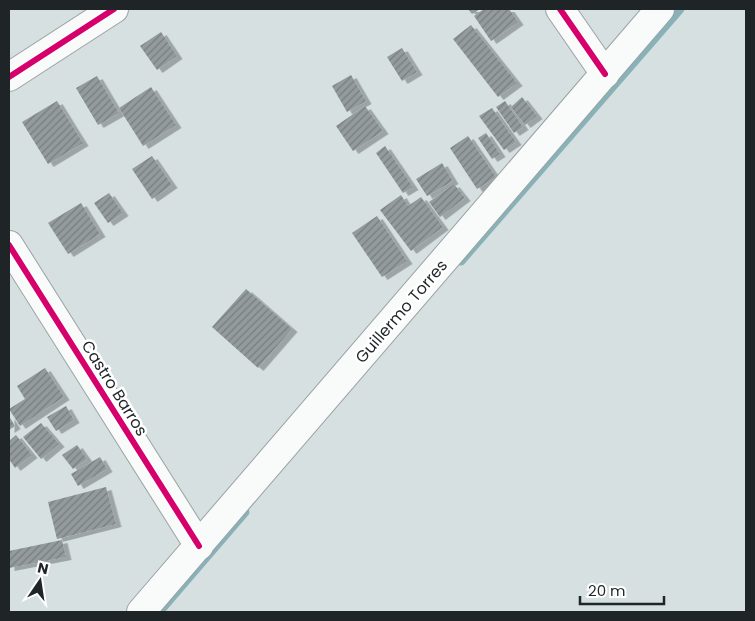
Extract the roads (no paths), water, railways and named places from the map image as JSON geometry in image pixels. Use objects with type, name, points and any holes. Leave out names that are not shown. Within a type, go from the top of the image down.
[{"type":"main road","points":[[9,76],[114,9]]},
{"type":"main road","points":[[560,9],[605,74]]},
{"type":"main road","name":"Guillermo Torres","points":[[141,612],[660,9]]},
{"type":"main road","name":"Castro Barros","points":[[9,245],[199,546]]},
{"type":"waterway","points":[[461,261],[680,9]]},
{"type":"waterway","points":[[159,612],[245,512]]}]
